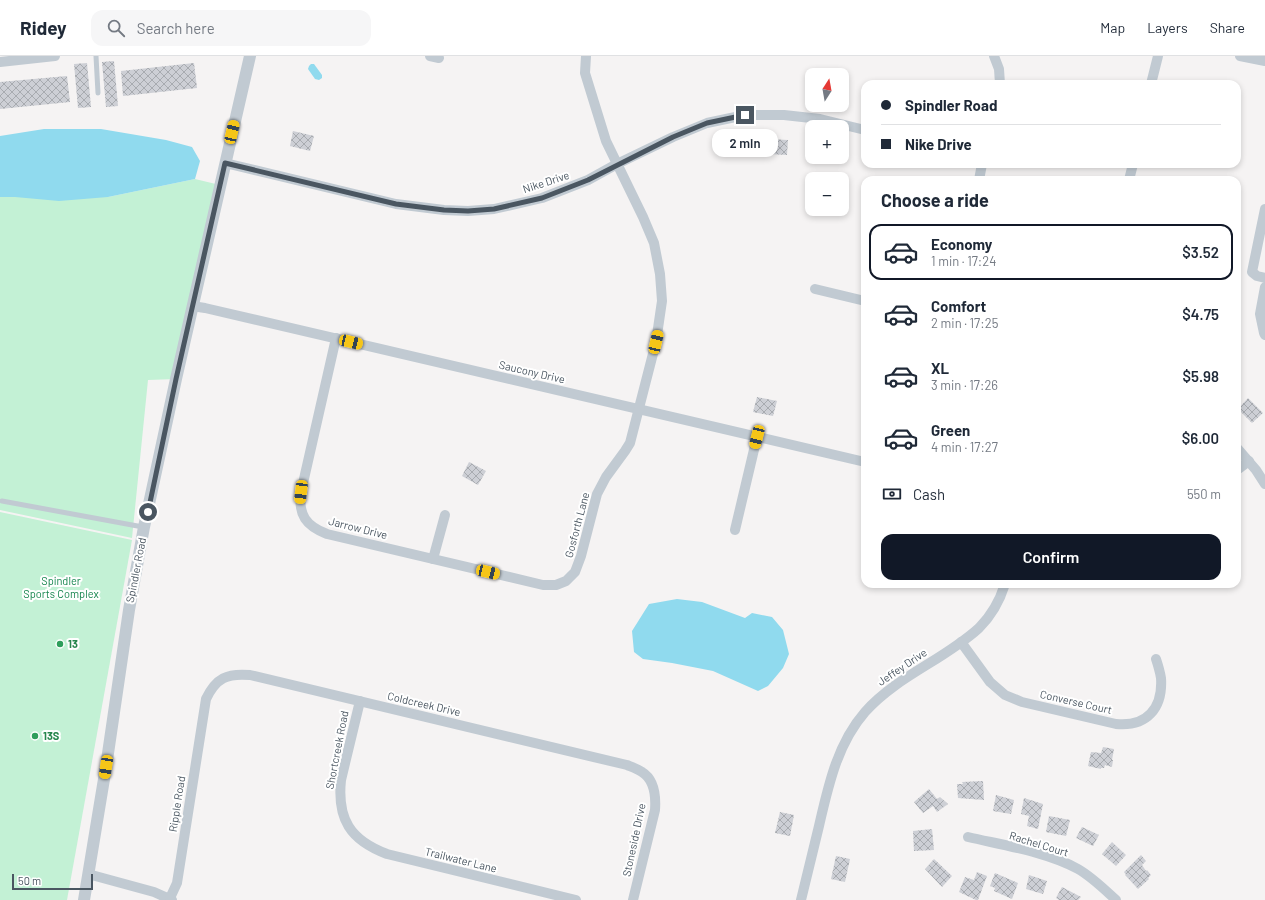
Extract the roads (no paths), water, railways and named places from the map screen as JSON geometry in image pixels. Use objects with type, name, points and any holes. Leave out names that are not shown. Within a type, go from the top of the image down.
[{"type":"street","points":[[0,62],[34,57],[55,56]]},
{"type":"street","name":"Spindler Road","points":[[84,900],[106,767],[129,610],[144,527],[192,306],[250,56]]},
{"type":"street","name":"Gosforth Lane","points":[[566,581],[575,572],[579,564],[597,494],[606,477],[630,443],[658,331],[662,301],[660,274],[654,243],[606,141],[585,73],[586,56]]},
{"type":"street","points":[[994,56],[999,69],[1000,80]]},
{"type":"street","points":[[1152,80],[1158,56]]},
{"type":"street","points":[[1240,56],[1265,61]]},
{"type":"street","name":"Nike Drive","points":[[225,163],[396,204],[444,210],[468,211],[494,209],[542,198],[588,180],[673,137],[707,123],[745,115],[784,115],[812,118],[861,129]]},
{"type":"street","points":[[1265,209],[1252,272],[1257,276],[1265,278]]},
{"type":"street","points":[[1265,287],[1260,314],[1265,335]]},
{"type":"street","points":[[815,289],[861,300]]},
{"type":"street","name":"Saucony Drive","points":[[192,306],[336,338],[861,461]]},
{"type":"street","name":"Jarrow Drive","points":[[336,338],[301,492],[300,502],[303,517],[316,529],[327,534],[543,586],[556,585],[566,581]]},
{"type":"street","points":[[735,530],[757,437]]},
{"type":"street","points":[[1241,452],[1256,470],[1265,484]]},
{"type":"street","points":[[1241,467],[1249,461]]},
{"type":"street","points":[[433,559],[445,514]]},
{"type":"street","name":"Jeffey Drive","points":[[801,900],[830,782],[839,756],[850,732],[864,713],[891,687],[961,642],[980,627],[992,611],[1004,588]]},
{"type":"street","name":"Converse Court","points":[[961,642],[990,682],[1005,695],[1022,702],[1126,725],[1136,723],[1144,719],[1157,706],[1160,696],[1161,677],[1156,659]]},
{"type":"street","name":"Coldcreek Drive","points":[[204,713],[206,700],[211,690],[220,680],[228,676],[239,674],[250,675],[627,765],[642,772],[648,777],[652,785]]},
{"type":"street","name":"Shortcreek Road","points":[[349,826],[341,804],[341,780],[360,701]]},
{"type":"street","name":"Ripple Road","points":[[171,899],[177,883],[204,713]]},
{"type":"street","name":"Stoneside Drive","points":[[633,900],[655,810],[656,797],[652,785]]},
{"type":"street","name":"Trailwater Lane","points":[[349,826],[356,836],[365,844],[387,854],[576,900]]},
{"type":"street","name":"Rachel Court","points":[[968,837],[1063,862],[1091,878],[1116,900]]},
{"type":"street","points":[[88,874],[137,886],[171,899]]},
{"type":"lane","points":[[96,56],[98,93]]},
{"type":"lane","points":[[2,501],[144,527]]},
{"type":"water","points":[[311,64],[314,64],[322,75],[322,78],[319,80],[315,79],[308,69]]},
{"type":"water","points":[[44,129],[101,129],[166,140],[192,147],[200,161],[195,179],[108,197],[59,201],[0,197],[0,136]]},
{"type":"water","points":[[677,599],[702,602],[745,618],[752,613],[772,617],[783,630],[789,654],[783,668],[768,686],[758,691],[713,671],[643,659],[634,652],[632,631],[649,604]]},
{"type":"place","name":"13","points":[[60,644]]},
{"type":"place","name":"13S","points":[[35,736]]},
{"type":"park label","name":"Spindler Sports Complex","points":[[61,587]]}]
